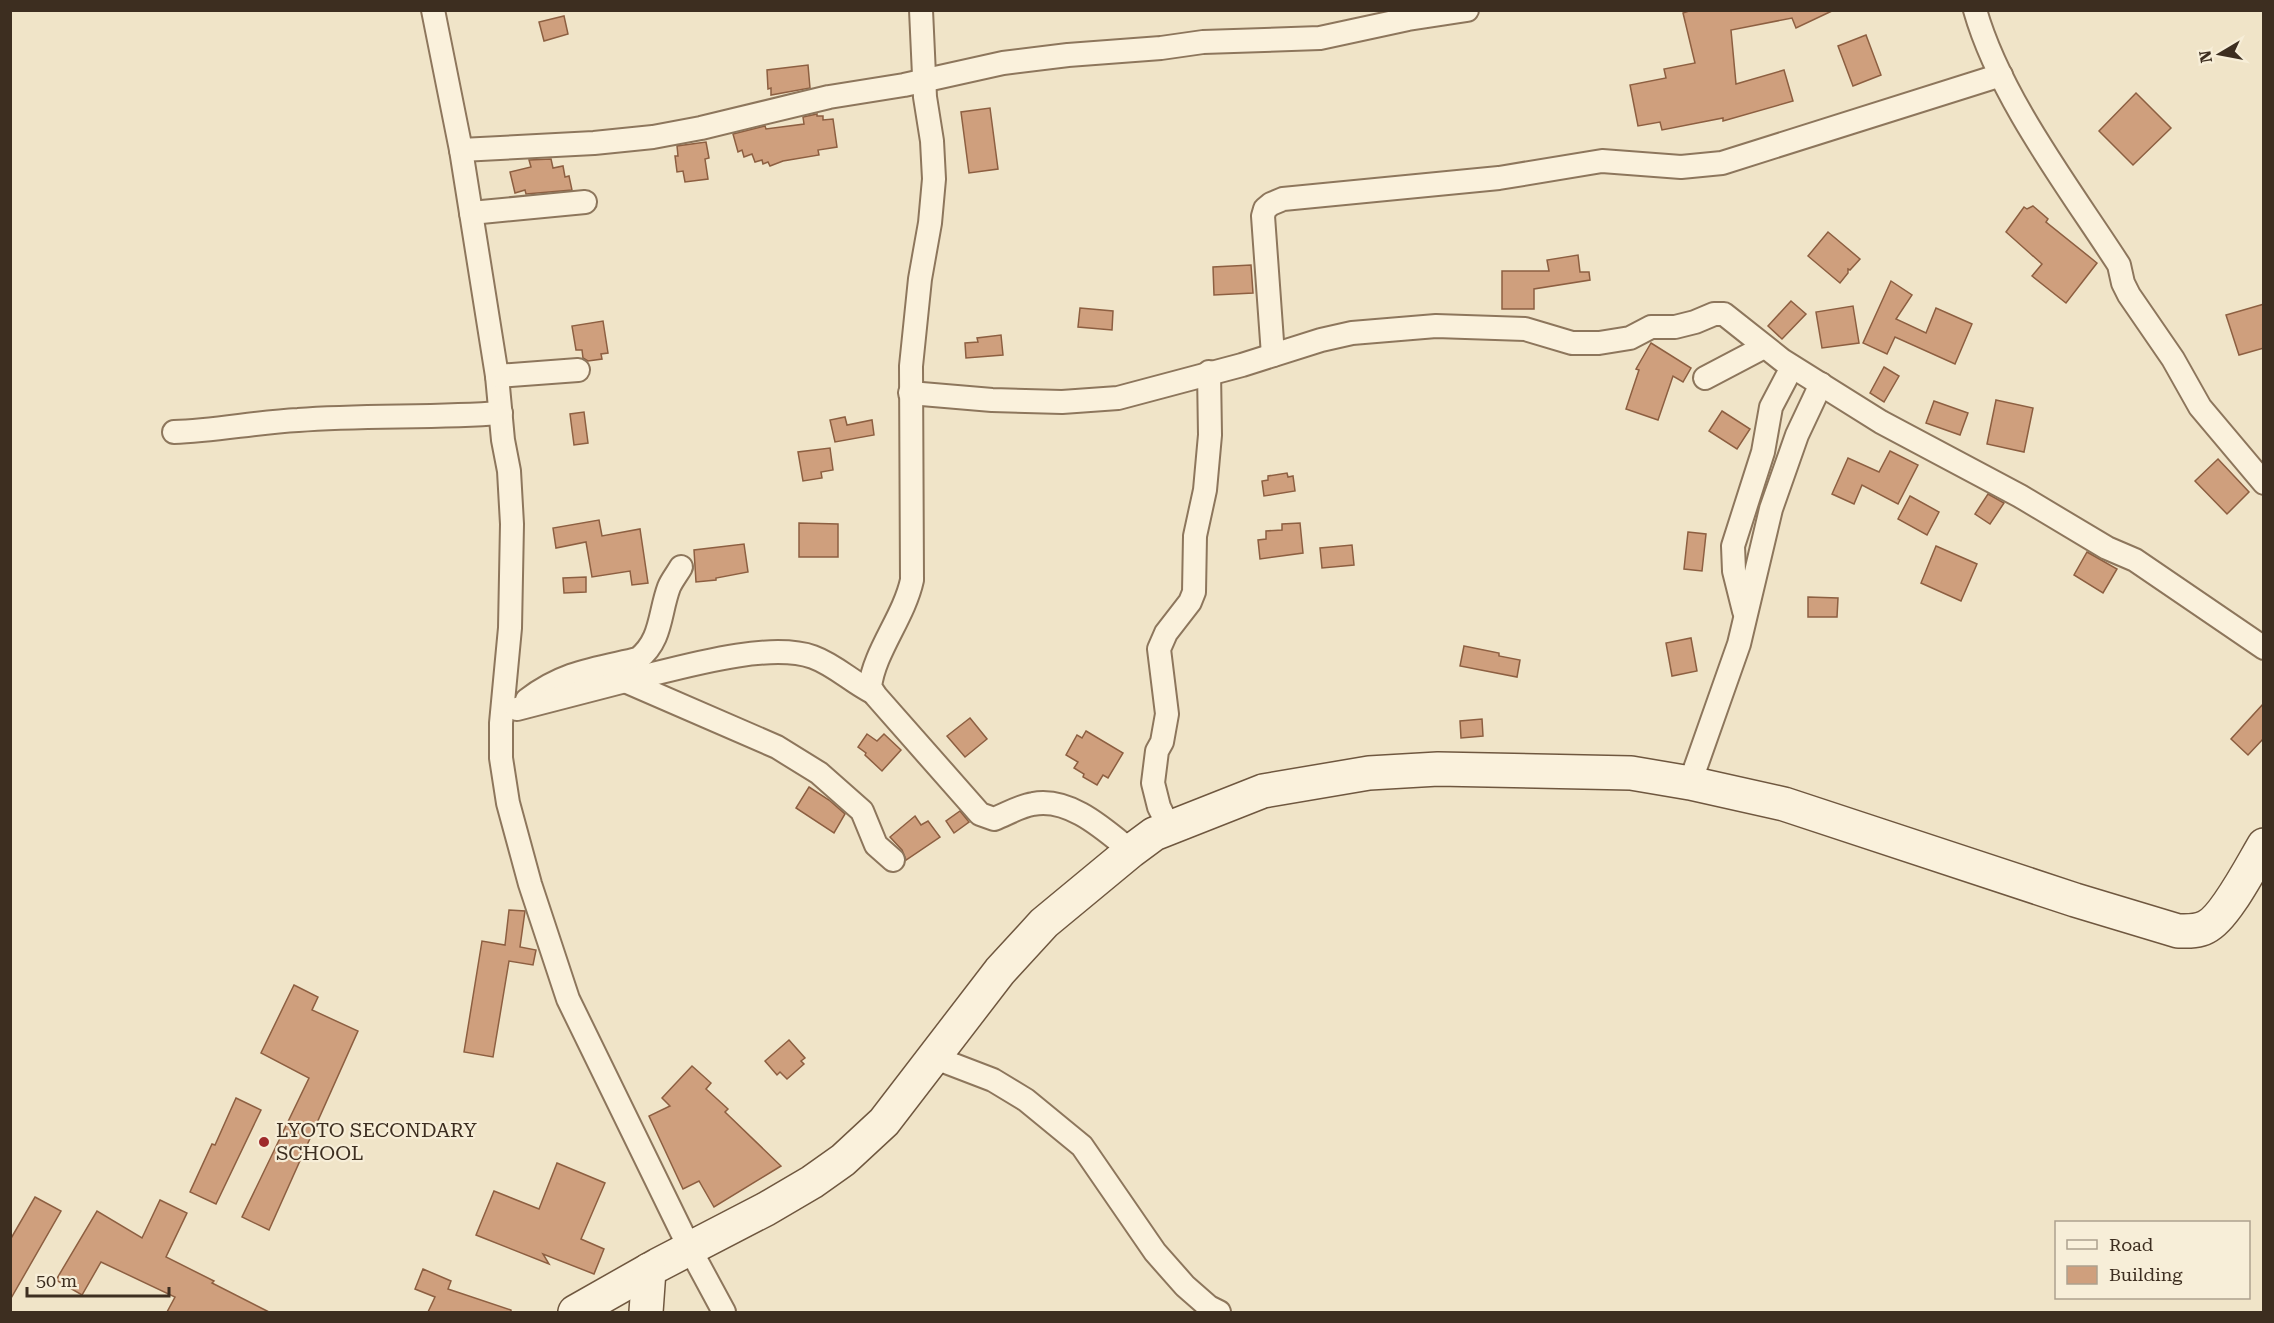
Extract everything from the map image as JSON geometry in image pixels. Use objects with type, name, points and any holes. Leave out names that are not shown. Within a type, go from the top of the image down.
[{"type":"street","points":[[433,10],[461,150],[497,376],[509,471],[512,524],[509,716],[501,758],[508,803],[530,884],[568,999],[690,1249],[724,1312]]},
{"type":"street","points":[[872,692],[870,682],[906,602],[912,580],[910,393],[920,279],[930,223],[934,179],[932,141],[924,81],[921,10]]},
{"type":"street","points":[[461,150],[594,143],[653,137],[701,128],[829,97],[924,81],[1003,63],[1203,42],[1320,38],[1408,19],[1467,10]]},
{"type":"street","points":[[1975,10],[1979,26],[2001,75],[2025,120],[2119,265],[2123,283],[2129,295],[2173,359],[2200,407],[2264,483]]},
{"type":"street","points":[[1273,355],[1263,216],[1265,209],[1283,199],[1499,178],[1602,161],[1681,167],[1722,163],[2001,75]]},
{"type":"street","points":[[471,213],[585,202]]},
{"type":"street","points":[[910,393],[992,400],[1082,402],[1118,399],[1338,335],[1436,326],[1525,329],[1572,343],[1620,341],[1651,327],[1684,325],[1719,313],[1730,317],[1792,367],[1881,422],[2020,496],[2107,548],[2135,560],[2264,648]]},
{"type":"street","points":[[1705,378],[1764,346]]},
{"type":"street","points":[[1745,615],[1734,571],[1733,546],[1763,452],[1772,406],[1792,367]]},
{"type":"street","points":[[497,376],[578,370]]},
{"type":"street","points":[[1169,827],[1159,807],[1153,783],[1157,751],[1162,742],[1167,714],[1159,649],[1166,633],[1190,602],[1194,592],[1195,536],[1205,490],[1210,435],[1209,372]]},
{"type":"street","points":[[1690,783],[1739,644],[1777,490],[1797,435],[1821,384]]},
{"type":"street","points":[[174,432],[296,420],[445,417],[501,413]]},
{"type":"street","points":[[509,716],[544,688],[572,674],[638,658],[646,652],[656,639],[670,585],[681,567]]},
{"type":"street","points":[[509,716],[625,681],[682,667],[770,653],[794,653],[813,657],[836,668],[854,683],[872,692],[980,814],[994,819],[1034,804],[1062,806],[1091,820],[1131,851]]},
{"type":"street","points":[[625,681],[777,747],[819,773],[862,811],[876,845],[893,860]]},
{"type":"street","points":[[575,1312],[812,1182],[843,1160],[884,1122],[1000,971],[1044,923],[1154,834],[1263,791],[1369,773],[1438,769],[1631,773],[1690,783],[1784,804],[2075,900],[2178,931],[2195,931],[2207,927],[2220,915],[2264,846]]},
{"type":"street","points":[[933,1057],[993,1080],[1026,1100],[1082,1146],[1155,1252],[1185,1286],[1209,1307],[1219,1312]]},
{"type":"street","points":[[646,1312],[650,1270]]},
{"type":"building","points":[[1692,10],[1834,10],[1796,28],[1792,18],[1731,30],[1736,84],[1784,70],[1793,101],[1723,121],[1723,118],[1662,130],[1660,122],[1638,126],[1630,85],[1666,78],[1664,69],[1695,63],[1683,13]]},
{"type":"building","points":[[564,16],[568,34],[544,41],[539,22]]},
{"type":"building","points":[[1866,35],[1881,75],[1853,86],[1838,46]]},
{"type":"building","points":[[808,65],[810,88],[771,95],[771,88],[768,89],[767,70]]},
{"type":"building","points":[[2136,93],[2171,128],[2133,165],[2099,131]]},
{"type":"building","points":[[990,108],[998,169],[969,173],[961,112]]},
{"type":"building","points":[[817,114],[817,116],[823,116],[823,120],[833,119],[837,147],[818,150],[819,155],[783,161],[770,166],[768,162],[763,164],[762,160],[755,162],[752,154],[744,157],[742,150],[738,152],[733,134],[765,126],[766,129],[804,124],[803,117]]},
{"type":"building","points":[[706,142],[709,158],[705,159],[708,179],[685,182],[683,171],[677,172],[675,156],[678,156],[677,146]]},
{"type":"building","points":[[551,159],[553,168],[563,166],[565,177],[569,176],[572,190],[526,194],[525,190],[515,193],[510,172],[531,167],[529,160]]},
{"type":"building","points":[[2033,206],[2048,219],[2046,222],[2097,263],[2066,303],[2032,276],[2042,264],[2006,232],[2024,207],[2027,209]]},
{"type":"building","points":[[1828,232],[1860,259],[1850,270],[1848,269],[1848,273],[1840,283],[1808,256]]},
{"type":"building","points":[[1578,255],[1580,272],[1589,272],[1590,280],[1534,289],[1534,309],[1502,309],[1502,271],[1549,271],[1547,260]]},
{"type":"building","points":[[1251,265],[1253,293],[1214,295],[1213,267]]},
{"type":"building","points":[[1891,281],[1912,295],[1896,319],[1926,333],[1936,308],[1972,324],[1955,364],[1895,337],[1887,354],[1863,343]]},
{"type":"building","points":[[1791,301],[1806,314],[1782,339],[1768,326]]},
{"type":"building","points":[[2264,304],[2264,348],[2239,355],[2226,315]]},
{"type":"building","points":[[1853,306],[1859,343],[1822,348],[1816,312]]},
{"type":"building","points":[[1080,308],[1113,311],[1112,330],[1078,327]]},
{"type":"building","points":[[603,321],[608,353],[601,354],[602,359],[588,361],[583,358],[582,350],[576,350],[572,326]]},
{"type":"building","points":[[1001,335],[1003,355],[966,358],[965,343],[978,342],[977,338]]},
{"type":"building","points":[[1651,343],[1691,368],[1683,382],[1673,376],[1658,420],[1626,409],[1639,370],[1636,369]]},
{"type":"building","points":[[1884,367],[1899,376],[1884,402],[1870,393]]},
{"type":"building","points":[[1996,400],[2033,408],[2024,452],[1987,444]]},
{"type":"building","points":[[1934,401],[1968,413],[1960,435],[1926,423]]},
{"type":"building","points":[[1722,411],[1750,429],[1737,449],[1709,431]]},
{"type":"building","points":[[584,412],[588,443],[574,445],[570,414]]},
{"type":"building","points":[[845,417],[847,425],[872,420],[874,435],[835,442],[830,420]]},
{"type":"building","points":[[830,448],[833,470],[821,472],[822,478],[803,481],[798,452]]},
{"type":"building","points":[[1890,451],[1918,465],[1898,504],[1862,485],[1854,504],[1832,494],[1848,458],[1879,472]]},
{"type":"building","points":[[2218,459],[2249,492],[2227,514],[2195,481]]},
{"type":"building","points":[[1287,473],[1288,477],[1293,476],[1295,491],[1264,496],[1262,481],[1268,480],[1268,476]]},
{"type":"building","points":[[1988,494],[2004,503],[1990,524],[1975,514]]},
{"type":"building","points":[[1910,496],[1939,512],[1927,535],[1898,519]]},
{"type":"building","points":[[599,520],[602,536],[640,529],[648,583],[632,585],[630,571],[592,577],[586,542],[556,548],[553,528]]},
{"type":"building","points":[[799,523],[838,524],[838,557],[799,557]]},
{"type":"building","points":[[1300,523],[1303,553],[1260,559],[1258,540],[1266,539],[1266,531],[1282,530],[1282,524]]},
{"type":"building","points":[[1688,532],[1706,534],[1702,571],[1684,569]]},
{"type":"building","points":[[744,544],[748,572],[716,578],[716,580],[696,582],[694,550]]},
{"type":"building","points":[[1352,545],[1354,565],[1322,568],[1320,548]]},
{"type":"building","points":[[1936,546],[1977,564],[1961,601],[1921,583]]},
{"type":"building","points":[[2087,552],[2117,569],[2103,593],[2074,575]]},
{"type":"building","points":[[586,577],[586,592],[564,593],[563,578]]},
{"type":"building","points":[[1808,597],[1838,598],[1837,617],[1808,617]]},
{"type":"building","points":[[1691,638],[1697,671],[1672,676],[1666,643]]},
{"type":"building","points":[[1464,646],[1520,660],[1517,677],[1460,666]]},
{"type":"building","points":[[2264,703],[2264,738],[2248,755],[2231,739]]},
{"type":"building","points":[[970,718],[987,739],[965,757],[947,736]]},
{"type":"building","points":[[1482,719],[1483,736],[1461,738],[1460,721]]},
{"type":"building","points":[[1086,731],[1123,753],[1108,778],[1103,775],[1097,785],[1083,777],[1084,774],[1074,768],[1078,762],[1066,755],[1077,735],[1082,738]]},
{"type":"building","points":[[867,734],[877,741],[884,734],[901,750],[882,771],[858,747]]},
{"type":"building","points":[[809,787],[845,814],[834,833],[796,808]]},
{"type":"building","points":[[960,811],[969,822],[954,833],[946,821]]},
{"type":"building","points":[[915,816],[921,825],[928,821],[940,837],[906,860],[902,850],[890,837]]},
{"type":"building","points":[[509,910],[525,911],[520,947],[536,950],[533,965],[509,961],[493,1057],[464,1052],[482,941],[505,945]]},
{"type":"building","points":[[294,985],[318,997],[312,1010],[358,1031],[269,1230],[242,1217],[309,1078],[261,1053]]},
{"type":"building","points":[[789,1040],[805,1058],[801,1061],[804,1064],[787,1079],[780,1072],[777,1075],[765,1061]]},
{"type":"building","points":[[692,1066],[711,1083],[706,1089],[728,1109],[725,1112],[781,1166],[714,1207],[699,1181],[683,1189],[649,1116],[670,1106],[662,1098]]},
{"type":"building","points":[[236,1098],[261,1110],[216,1204],[190,1192]]},
{"type":"building","points":[[557,1163],[605,1183],[581,1239],[604,1249],[594,1274],[543,1254],[549,1264],[476,1235],[494,1191],[539,1209]]},
{"type":"building","points":[[35,1197],[61,1211],[10,1300],[10,1240]]},
{"type":"building","points":[[160,1200],[187,1213],[166,1257],[269,1312],[167,1312],[175,1297],[101,1262],[82,1295],[56,1280],[97,1211],[142,1238]]},
{"type":"building","points":[[423,1269],[451,1281],[448,1289],[511,1310],[511,1312],[428,1312],[435,1297],[415,1289]]},
{"type":"place","name":"LYOTO SECONDARY SCHOOL","points":[[264,1142]]}]
